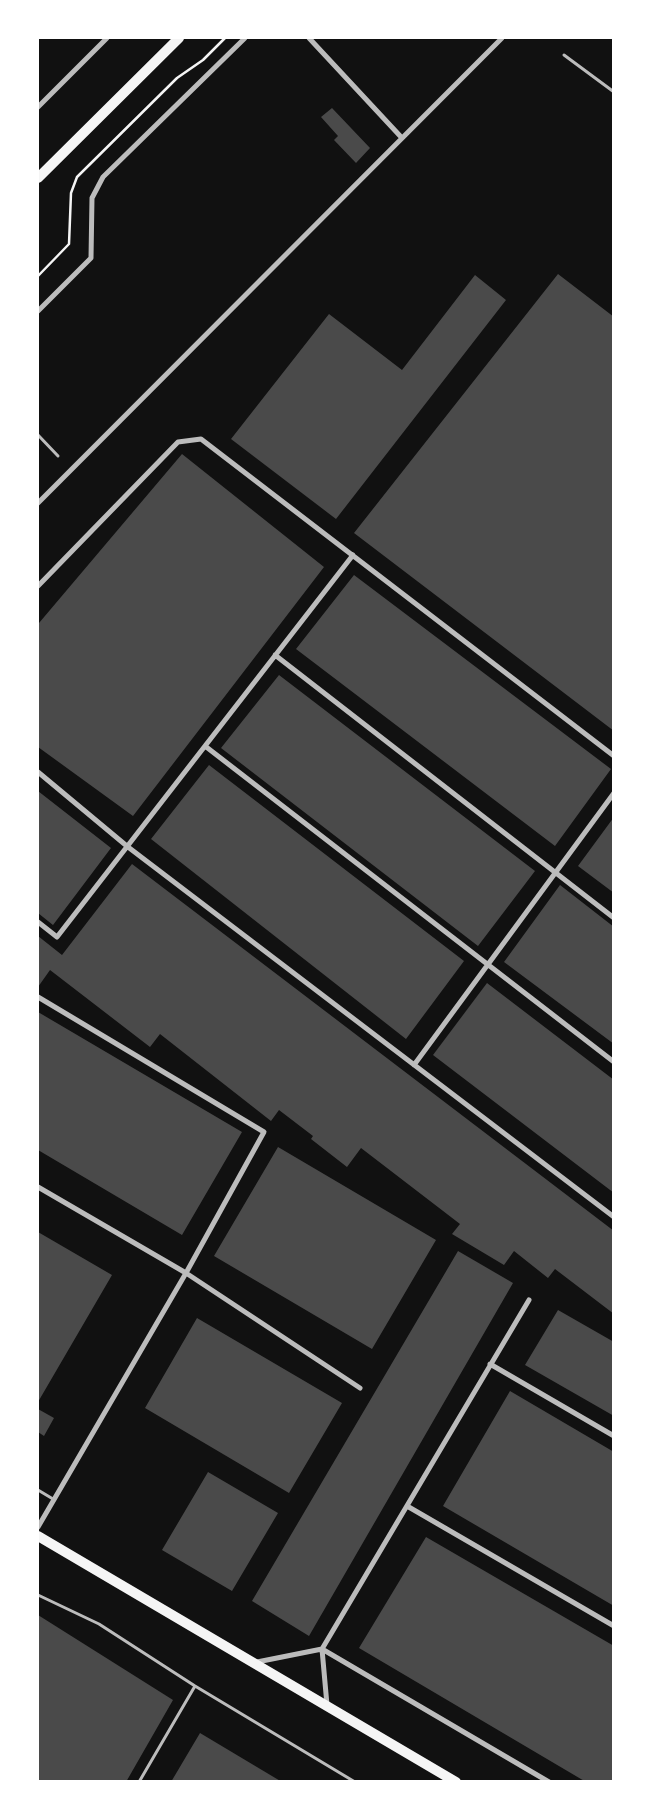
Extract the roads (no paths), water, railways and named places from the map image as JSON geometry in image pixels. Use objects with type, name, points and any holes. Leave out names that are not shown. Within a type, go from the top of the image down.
[{"type":"main road","points":[[38,178],[179,38]]},
{"type":"main road","points":[[38,1536],[456,1782]]},
{"type":"street","points":[[38,107],[107,38]]},
{"type":"street","points":[[38,311],[91,258],[92,198],[102,178],[245,38]]},
{"type":"street","points":[[304,38],[311,38],[402,138]]},
{"type":"street","points":[[38,503],[502,38]]},
{"type":"street","points":[[38,586],[178,442],[201,439],[614,756]]},
{"type":"street","points":[[38,922],[57,937],[353,555]]},
{"type":"street","points":[[276,655],[614,918]]},
{"type":"street","points":[[205,746],[614,1062]]},
{"type":"street","points":[[38,772],[128,847],[614,1217]]},
{"type":"street","points":[[414,1065],[614,793]]},
{"type":"street","points":[[38,997],[264,1132],[186,1273],[38,1527]]},
{"type":"street","points":[[38,1187],[186,1273],[360,1388]]},
{"type":"street","points":[[327,1706],[322,1650],[529,1300]]},
{"type":"street","points":[[490,1364],[614,1436]]},
{"type":"street","points":[[407,1506],[614,1626]]},
{"type":"street","points":[[254,1663],[322,1650],[549,1782]]},
{"type":"lane","points":[[564,55],[614,92]]},
{"type":"lane","points":[[38,435],[58,456]]},
{"type":"lane","points":[[38,1490],[53,1499]]},
{"type":"lane","points":[[38,1595],[100,1624],[195,1686],[355,1782]]},
{"type":"lane","points":[[139,1782],[195,1686]]}]
